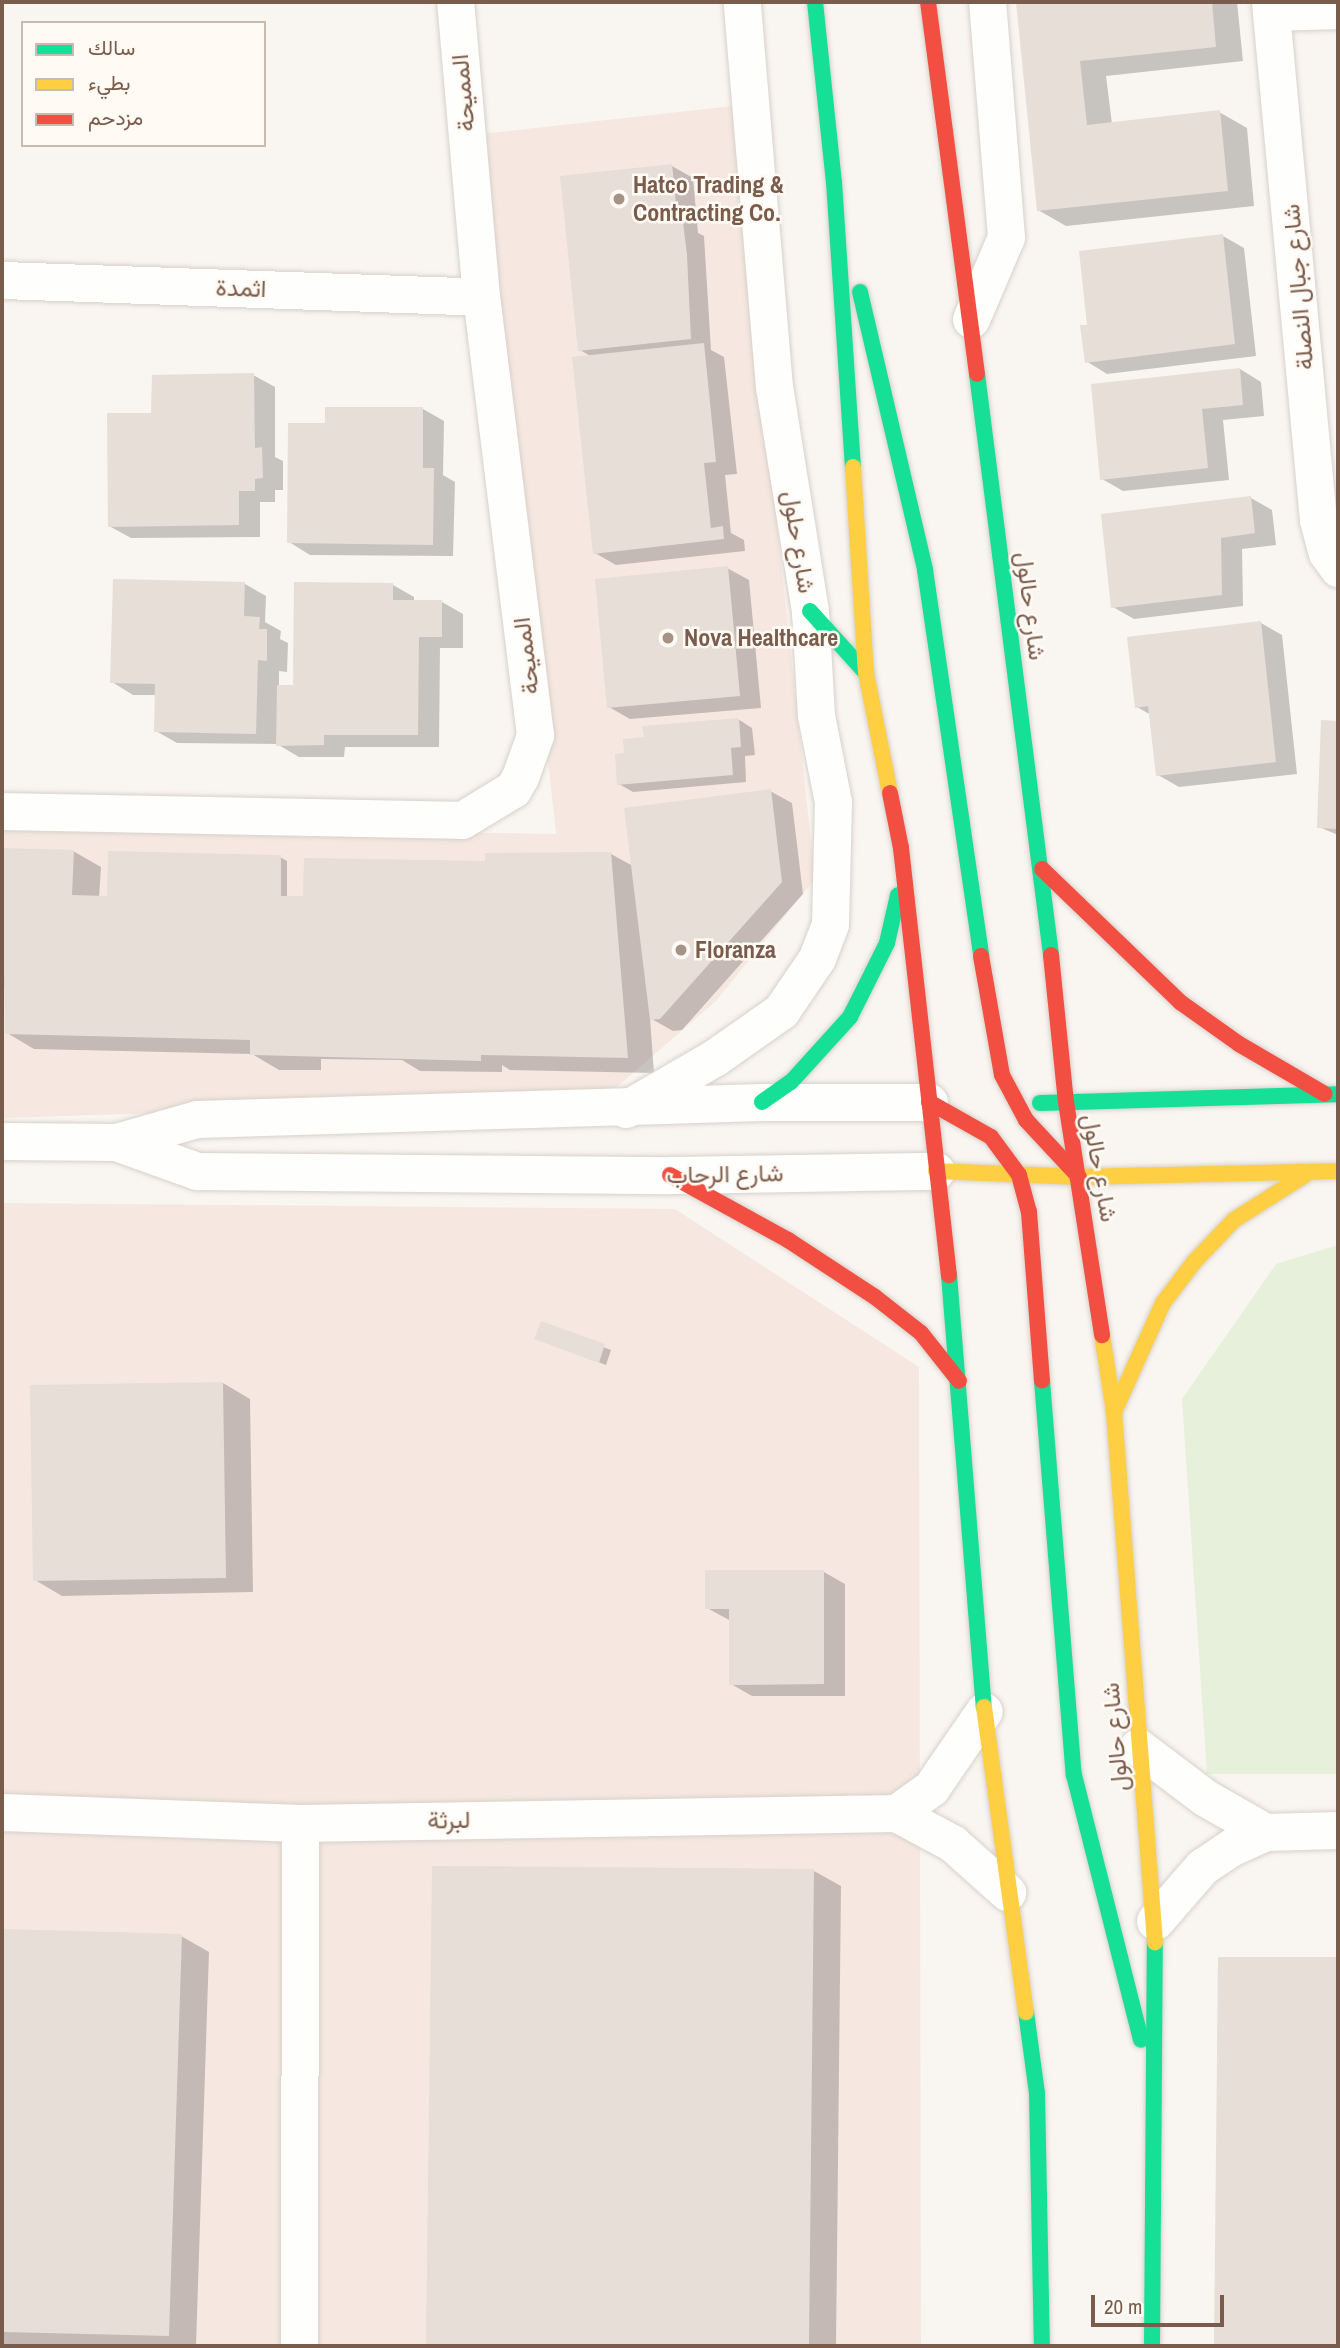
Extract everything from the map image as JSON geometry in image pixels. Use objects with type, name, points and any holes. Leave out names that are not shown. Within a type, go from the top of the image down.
[{"type":"main road","points":[[815,2],[834,181],[866,673],[901,848],[961,1383],[984,1711],[1037,2093],[1042,2346]]},
{"type":"main road","name":"شارع حالول","points":[[928,2],[1042,869],[1066,1102],[1080,1177],[1114,1412],[1138,1747],[1155,1921],[1152,2346]]},
{"type":"main road","points":[[834,181],[925,570],[984,982],[1008,1103],[1080,1177]]},
{"type":"main road","points":[[810,611],[866,673]]},
{"type":"main road","points":[[762,1102],[821,1053],[872,980],[897,900],[901,848]]},
{"type":"main road","points":[[1042,869],[1180,1002],[1239,1044],[1332,1094]]},
{"type":"main road","points":[[1008,1103],[1332,1094]]},
{"type":"main road","points":[[929,1102],[991,1137],[1019,1175],[1038,1290],[1074,1775],[1154,2095]]},
{"type":"main road","name":"شارع الرحاب","points":[[929,1102],[966,1103]]},
{"type":"main road","name":"شارع الرحاب","points":[[936,1171],[1080,1177],[1338,1171]]},
{"type":"main road","points":[[1114,1412],[1163,1303],[1194,1262],[1234,1220],[1310,1173]]},
{"type":"main road","points":[[670,1175],[789,1240],[875,1297],[930,1342],[961,1383]]},
{"type":"street","name":"المميحة","points":[[2,811],[462,820],[513,789],[535,735],[481,297],[455,2]]},
{"type":"street","name":"شارع حلول","points":[[626,1109],[714,1058],[781,1011],[817,958],[830,924],[833,802],[816,715],[810,611],[774,387],[742,2]]},
{"type":"street","points":[[971,318],[1006,237],[986,2]]},
{"type":"street","points":[[1271,7],[1338,10]]},
{"type":"street","name":"شارع جبال النصلة","points":[[1271,7],[1318,520],[1327,553],[1338,568]]},
{"type":"street","name":"اثمدة","points":[[2,280],[481,297]]},
{"type":"street","name":"شارع الرحاب","points":[[2,1141],[116,1142],[197,1119],[626,1109],[762,1102],[929,1102]]},
{"type":"street","name":"شارع الرحاب","points":[[116,1142],[197,1171],[670,1175],[936,1171]]},
{"type":"street","points":[[896,1813],[930,1788],[984,1711]]},
{"type":"street","points":[[1138,1747],[1204,1797],[1265,1832]]},
{"type":"street","name":"لبرثة","points":[[2,1812],[300,1823],[896,1813],[952,1843],[1007,1892]]},
{"type":"street","points":[[299,2346],[300,1823]]},
{"type":"street","points":[[1155,1921],[1202,1867],[1265,1832],[1338,1830]]},
{"type":"shaded area","points":[[732,106],[815,879],[716,1001],[603,1099],[2,1118],[2,825],[556,834],[480,134]]},
{"type":"shaded area","points":[[2,1203],[675,1209],[919,1367],[921,2346],[2,2346]]},
{"type":"green space","points":[[1338,1245],[1338,1774],[1207,1774],[1182,1399],[1276,1264]]},
{"type":"building","points":[[1016,2],[1212,2],[1216,47],[1080,61],[1087,125],[1220,110],[1228,191],[1037,211]]},
{"type":"building","points":[[672,164],[678,223],[683,222],[687,255],[691,339],[578,351],[560,176]]},
{"type":"building","points":[[1223,234],[1235,344],[1085,363],[1080,325],[1087,325],[1079,251]]},
{"type":"building","points":[[704,343],[716,462],[704,463],[711,528],[723,526],[724,539],[593,554],[572,357]]},
{"type":"building","points":[[1240,368],[1243,405],[1202,409],[1208,468],[1100,480],[1091,384]]},
{"type":"building","points":[[254,373],[255,448],[262,447],[263,478],[255,479],[255,491],[239,491],[239,525],[108,527],[107,413],[151,413],[152,375]]},
{"type":"building","points":[[325,407],[423,407],[423,468],[434,468],[433,545],[287,543],[288,423],[325,423]]},
{"type":"building","points":[[1251,496],[1255,533],[1221,538],[1222,595],[1111,608],[1101,514]]},
{"type":"building","name":"Nova Healthcare","points":[[728,566],[740,696],[607,708],[595,579]]},
{"type":"building","points":[[113,579],[245,582],[244,616],[260,617],[259,629],[267,629],[267,661],[258,660],[256,734],[154,732],[155,684],[110,683]]},
{"type":"building","points":[[294,582],[393,583],[393,600],[442,600],[442,637],[419,637],[418,735],[324,735],[324,745],[276,746],[277,685],[293,685]]},
{"type":"building","points":[[1261,621],[1276,762],[1156,776],[1148,706],[1135,708],[1127,637]]},
{"type":"building","points":[[739,718],[741,747],[731,748],[733,775],[617,785],[615,754],[624,753],[623,739],[644,737],[642,726]]},
{"type":"building","points":[[1321,720],[1338,721],[1338,829],[1317,828]]},
{"type":"building","name":"Floranza","points":[[771,789],[782,882],[660,1019],[650,1020],[624,808]]},
{"type":"building","points":[[2,848],[74,850],[72,895],[107,896],[108,851],[281,855],[281,896],[303,896],[304,858],[485,861],[485,853],[611,852],[628,1058],[481,1055],[481,1061],[250,1055],[250,1040],[5,1034]]},
{"type":"building","points":[[541,1321],[605,1344],[599,1363],[534,1339]]},
{"type":"building","points":[[223,1382],[226,1578],[33,1581],[30,1385]]},
{"type":"building","points":[[705,1570],[824,1570],[824,1684],[729,1685],[729,1609],[705,1609]]},
{"type":"building","points":[[432,1866],[814,1869],[809,2346],[426,2346]]},
{"type":"building","points":[[2,1929],[182,1934],[169,2336],[2,2332]]},
{"type":"building","points":[[1218,1957],[1338,1957],[1338,2346],[1214,2346]]},
{"type":"traffic: fast","points":[[815,2],[834,182],[853,467]]},
{"type":"traffic: fast","points":[[860,292],[925,570],[981,956]]},
{"type":"traffic: fast","points":[[977,374],[1051,955]]},
{"type":"traffic: fast","points":[[810,611],[866,673]]},
{"type":"traffic: fast","points":[[762,1102],[791,1082],[850,1017],[887,943],[898,895]]},
{"type":"traffic: fast","points":[[1040,1103],[1338,1094]]},
{"type":"traffic: fast","points":[[949,1275],[984,1707]]},
{"type":"traffic: fast","points":[[1042,1381],[1074,1775],[1141,2040]]},
{"type":"traffic: fast","points":[[1152,2346],[1155,1942]]},
{"type":"traffic: fast","points":[[1026,2012],[1037,2093],[1042,2346]]},
{"type":"traffic: slow","points":[[853,467],[866,673],[890,793]]},
{"type":"traffic: slow","points":[[936,1171],[1079,1177],[1338,1171]]},
{"type":"traffic: slow","points":[[1114,1412],[1163,1303],[1194,1262],[1234,1220],[1305,1175]]},
{"type":"traffic: slow","points":[[1102,1335],[1114,1412],[1155,1942]]},
{"type":"traffic: slow","points":[[984,1707],[1026,2012]]},
{"type":"traffic: jam","points":[[928,2],[977,374]]},
{"type":"traffic: jam","points":[[890,793],[901,848],[949,1275]]},
{"type":"traffic: jam","points":[[1042,869],[1180,1002],[1239,1044],[1325,1094]]},
{"type":"traffic: jam","points":[[1051,955],[1066,1102],[1102,1335]]},
{"type":"traffic: jam","points":[[981,956],[1002,1075],[1026,1120],[1079,1177]]},
{"type":"traffic: jam","points":[[929,1102],[991,1137],[1019,1175],[1029,1212],[1042,1381]]},
{"type":"traffic: jam","points":[[670,1175],[788,1240],[875,1297],[921,1333],[959,1381]]},
{"type":"place","name":"Hatco Trading & Contracting Co.","points":[[619,199]]},
{"type":"place","name":"Nova Healthcare","points":[[668,638]]},
{"type":"place","name":"Floranza","points":[[681,950]]}]
